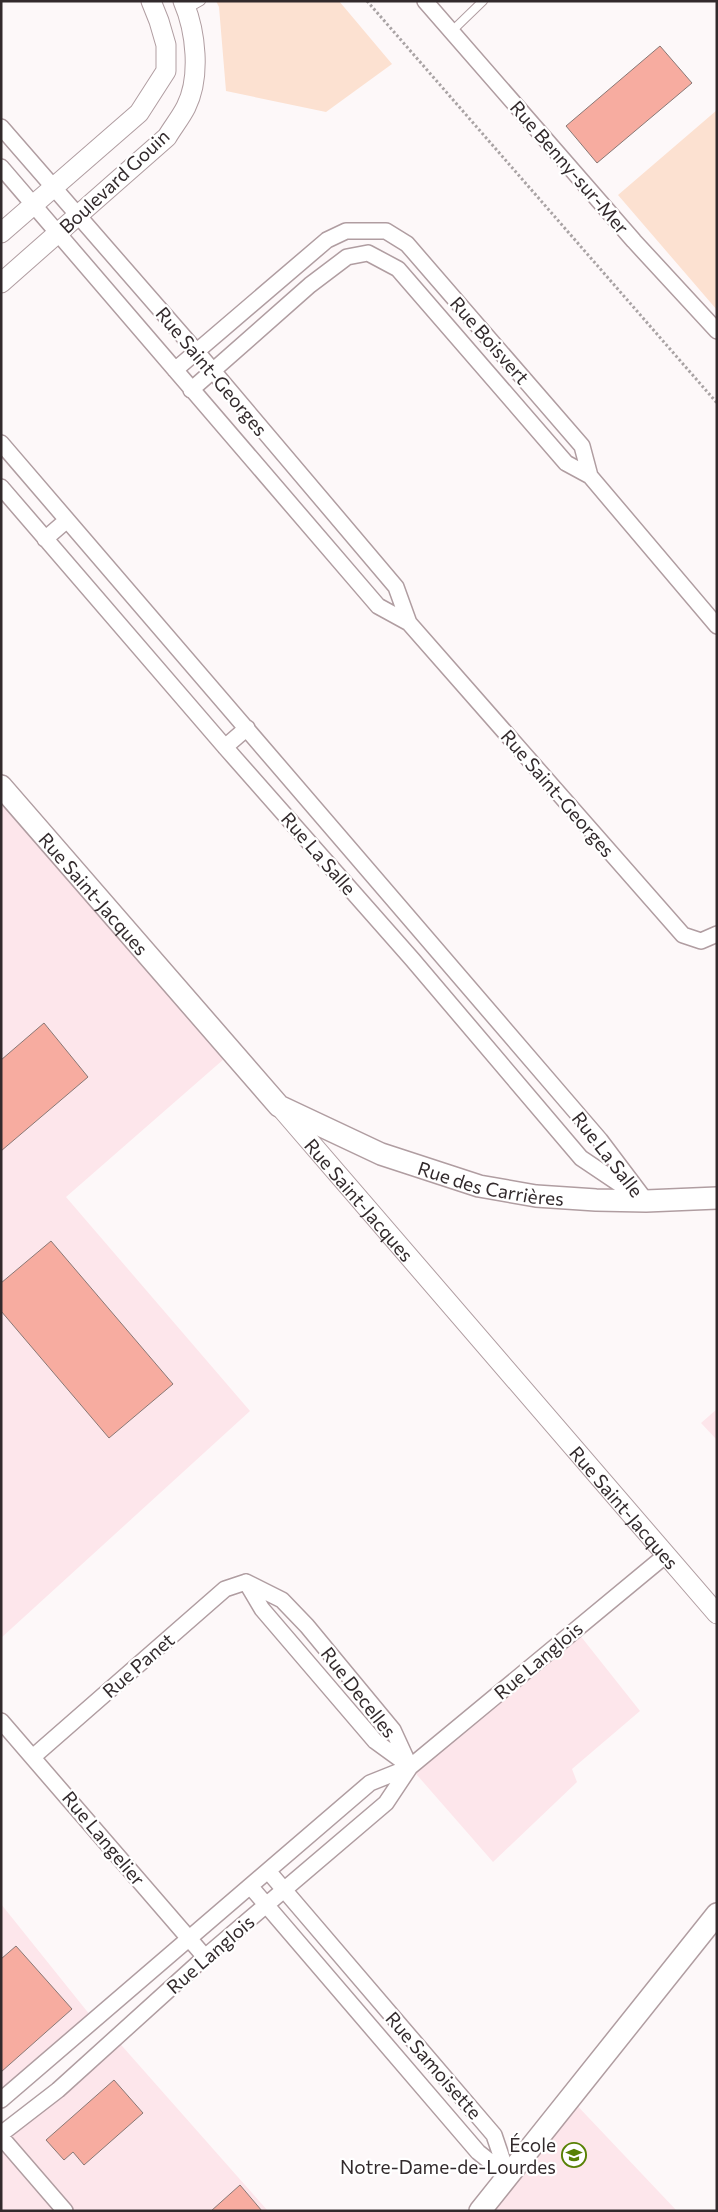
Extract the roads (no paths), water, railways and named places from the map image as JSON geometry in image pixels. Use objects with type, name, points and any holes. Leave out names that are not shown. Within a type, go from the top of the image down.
[{"type":"main road","name":"Rue Saint-Jacques","points":[[1,786],[279,1106]]},
{"type":"main road","name":"Rue des Carrières","points":[[279,1106],[381,1154],[479,1186],[536,1196],[646,1201],[717,1198]]},
{"type":"main road","points":[[480,2211],[717,1914]]},
{"type":"street","name":"Boulevard Gouin","points":[[1,233],[139,113],[166,71],[166,45],[151,1]]},
{"type":"street","name":"Rue Benny-sur-Mer","points":[[425,1],[634,241],[717,331]]},
{"type":"street","name":"Boulevard Gouin","points":[[1,283],[167,137],[187,106],[193,85],[195,52],[190,4]]},
{"type":"street","points":[[159,21],[190,4]]},
{"type":"street","name":"Rue Saint-Georges","points":[[1,127],[197,352],[396,587],[409,624]]},
{"type":"street","name":"Rue Saint-Georges","points":[[1,167],[378,606],[409,624],[683,936],[701,941],[717,934]]},
{"type":"street","name":"Rue Boisvert","points":[[175,370],[327,240],[346,231],[386,231],[407,244],[582,446],[590,476]]},
{"type":"street","points":[[192,390],[310,285],[347,257],[368,253],[366,231]]},
{"type":"street","name":"Rue Boisvert","points":[[368,253],[398,269],[566,463],[590,476],[717,626]]},
{"type":"street","name":"Rue La Salle","points":[[1,443],[600,1140],[646,1201]]},
{"type":"street","name":"Rue La Salle","points":[[1,487],[225,746],[412,958],[581,1158],[646,1201]]},
{"type":"street","points":[[45,538],[67,520]]},
{"type":"street","points":[[225,746],[247,728]]},
{"type":"street","points":[[412,958],[430,944]]},
{"type":"street","name":"Rue Saint-Jacques","points":[[279,1106],[717,1614]]},
{"type":"street","name":"Rue Langlois","points":[[1,2100],[190,1940],[370,1783],[410,1766],[666,1555]]},
{"type":"street","name":"Rue Decelles","points":[[246,1582],[282,1600],[307,1626],[393,1730],[410,1766]]},
{"type":"street","name":"Rue Decelles","points":[[246,1582],[262,1609],[375,1741],[410,1766]]},
{"type":"street","name":"Rue Panet","points":[[34,1756],[225,1589],[246,1582]]},
{"type":"street","name":"Rue Langelier","points":[[1,1721],[34,1756],[205,1957]]},
{"type":"street","name":"Rue Langlois","points":[[1,2135],[58,2090],[205,1957],[386,1803],[410,1766]]},
{"type":"street","name":"Rue Samoisette","points":[[268,1871],[494,2135],[508,2176]]},
{"type":"street","name":"Rue Samoisette","points":[[250,1886],[478,2152],[508,2176]]},
{"type":"street","points":[[1,2135],[65,2211]]},
{"type":"lane","points":[[452,31],[483,1]]},
{"type":"place","name":"École Notre-Dame-de-Lourdes","points":[[574,2155]]}]
